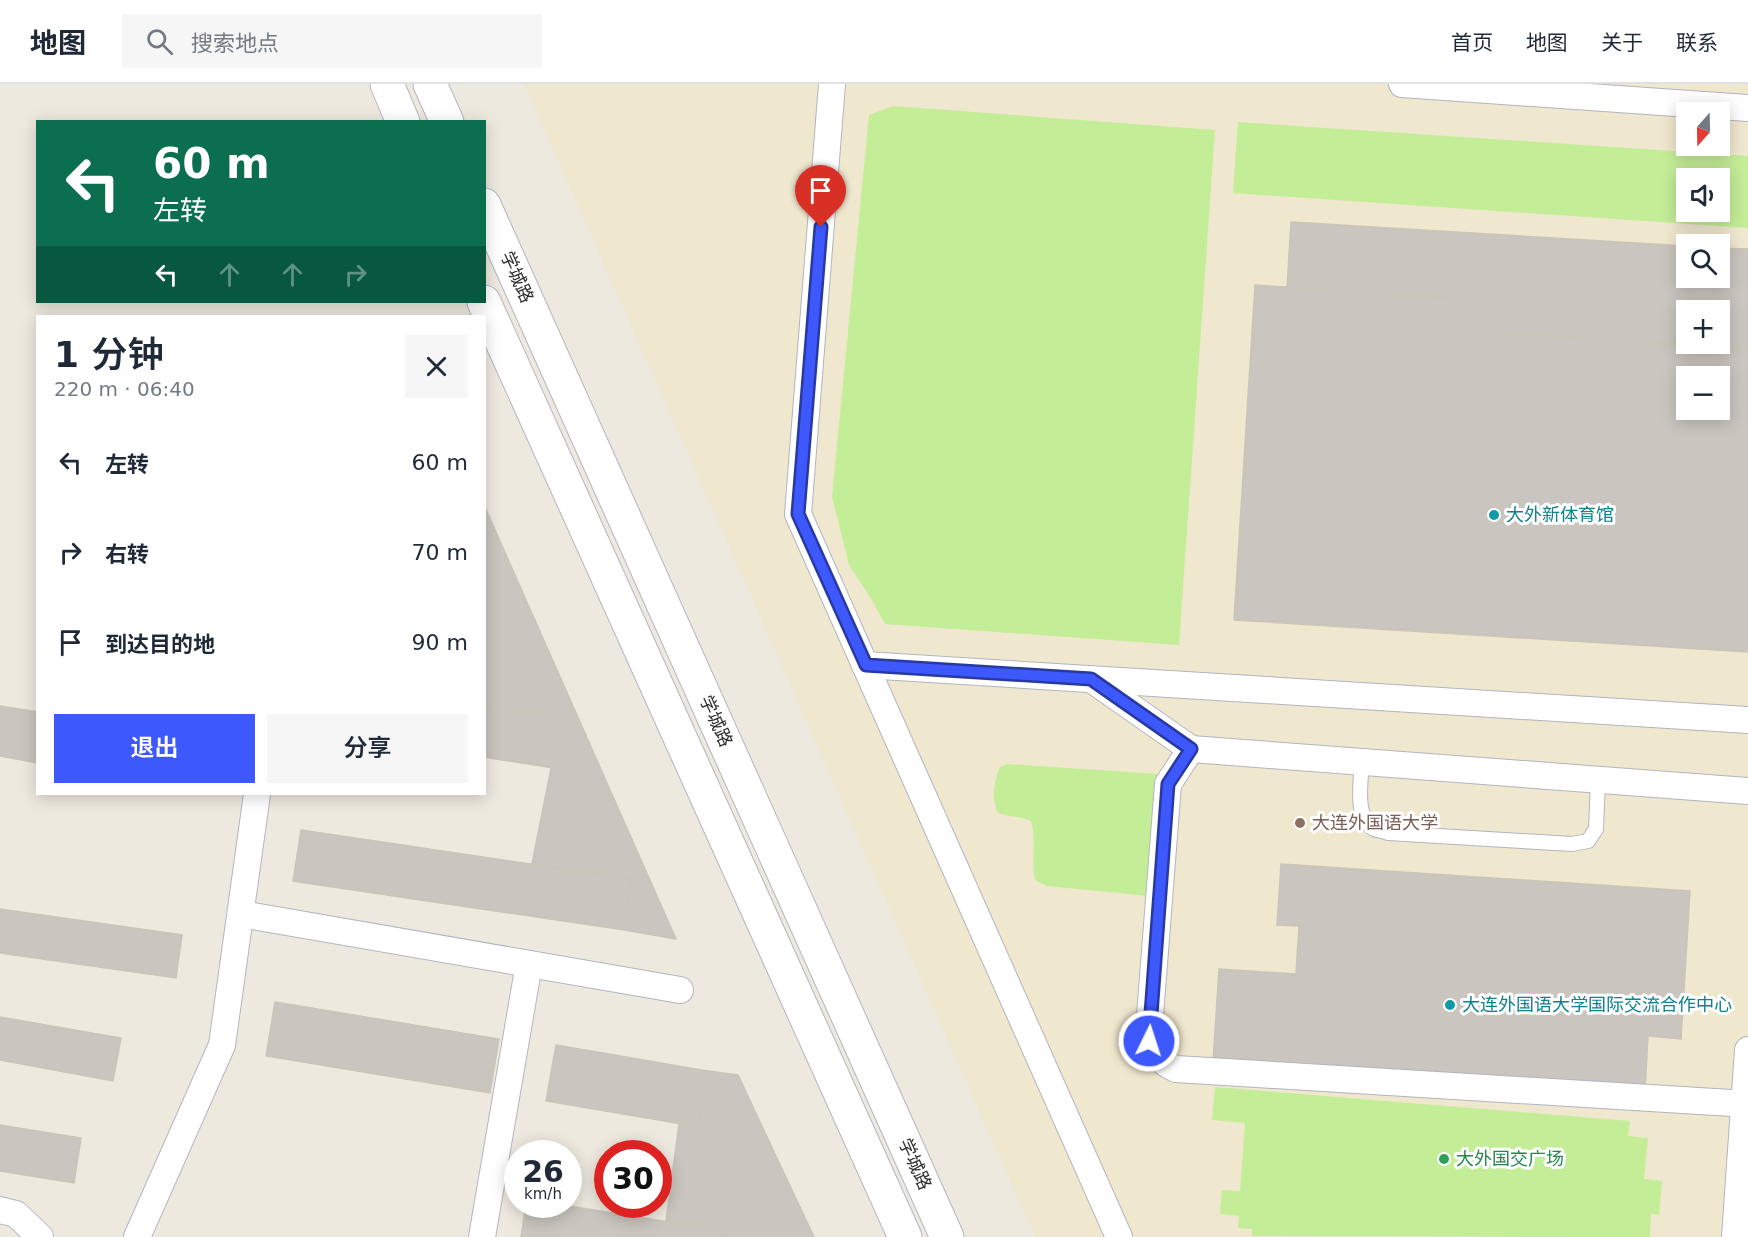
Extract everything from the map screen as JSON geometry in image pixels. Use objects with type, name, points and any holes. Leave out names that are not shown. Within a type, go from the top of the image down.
[{"type":"main road","points":[[387,84],[403,120]]},
{"type":"main road","points":[[430,84],[446,120]]},
{"type":"main road","name":"学城路","points":[[486,209],[947,1237]]},
{"type":"main road","points":[[484,303],[905,1237]]},
{"type":"street","points":[[832,84],[798,514],[1119,1237]]},
{"type":"street","points":[[1402,84],[1660,93],[1748,108]]},
{"type":"street","points":[[866,665],[1748,720]]},
{"type":"street","points":[[1091,679],[1191,749],[1748,791]]},
{"type":"street","points":[[1191,749],[1168,784],[1149,1041],[1154,1052],[1164,1064],[1176,1069],[1746,1104]]},
{"type":"street","points":[[137,1237],[222,1046],[257,795]]},
{"type":"street","points":[[241,914],[680,990]]},
{"type":"street","points":[[482,1237],[529,964]]},
{"type":"street","points":[[1735,1237],[1748,1050]]},
{"type":"street","points":[[0,1210],[16,1214],[40,1237]]},
{"type":"lane","points":[[1362,762],[1363,817],[1373,828],[1388,833],[1572,844],[1588,841],[1596,829],[1598,780]]},
{"type":"shaded area","name":"大连外国语大学","points":[[524,84],[1748,84],[1748,1237],[1035,1237]]},
{"type":"green space","points":[[893,106],[1215,130],[1179,645],[885,624],[849,565],[832,497],[869,115]]},
{"type":"green space","points":[[1238,122],[1676,151],[1676,156],[1748,156],[1748,228],[1233,193]]},
{"type":"green space","points":[[1008,764],[1157,774],[1148,896],[1047,886],[1035,880],[1034,836],[1031,821],[998,813],[996,808],[994,790],[998,772],[1000,767]]},
{"type":"green space","name":"大外国交广场","points":[[1215,1087],[1630,1121],[1628,1136],[1648,1138],[1644,1179],[1662,1181],[1659,1215],[1651,1213],[1650,1237],[1252,1236],[1252,1229],[1238,1228],[1239,1216],[1220,1214],[1222,1190],[1240,1191],[1245,1123],[1212,1120]]},
{"type":"building","points":[[1291,222],[1676,245],[1676,288],[1730,288],[1730,248],[1748,249],[1748,348],[1730,347],[1730,300],[1676,300],[1676,344],[1450,330],[1451,298],[1287,288]]},
{"type":"building","name":"大外新体育馆","points":[[1255,285],[1451,298],[1450,330],[1676,344],[1676,354],[1730,354],[1730,347],[1748,348],[1748,652],[1234,620]]},
{"type":"building","points":[[486,510],[676,939],[624,930],[631,879],[532,864],[561,718],[486,704]]},
{"type":"building","points":[[486,704],[561,718],[553,768],[486,757]]},
{"type":"building","points":[[0,706],[36,712],[36,763],[0,756]]},
{"type":"building","points":[[301,830],[631,879],[624,930],[293,881]]},
{"type":"building","name":"大连外国语大学国际交流合作中心","points":[[1281,864],[1690,891],[1681,1039],[1648,1036],[1645,1090],[1213,1062],[1219,969],[1296,974],[1299,926],[1277,925]]},
{"type":"building","points":[[0,909],[182,935],[176,978],[0,953]]},
{"type":"building","points":[[275,1002],[499,1039],[490,1093],[266,1056]]},
{"type":"building","points":[[0,1017],[121,1038],[113,1081],[0,1060]]},
{"type":"building","points":[[556,1045],[708,1071],[699,1127],[546,1101]]},
{"type":"building","points":[[708,1071],[738,1075],[814,1237],[724,1237],[725,1231],[666,1221],[666,1218],[672,1218],[672,1176],[679,1124],[699,1127]]},
{"type":"building","points":[[0,1125],[81,1138],[74,1183],[0,1171]]},
{"type":"building","points":[[582,1208],[594,1210],[594,1218],[644,1218],[725,1231],[724,1237],[521,1237],[524,1218],[582,1218]]},
{"type":"place","name":"大外新体育馆","points":[[1494,515]]},
{"type":"place","name":"大连外国语大学","points":[[1300,823]]},
{"type":"place","name":"大连外国语大学国际交流合作中心","points":[[1450,1005]]},
{"type":"place","name":"大外国交广场","points":[[1444,1159]]},
{"type":"route","points":[[821,227],[798,514],[866,665],[1091,679],[1191,749],[1168,784],[1149,1041]]}]
